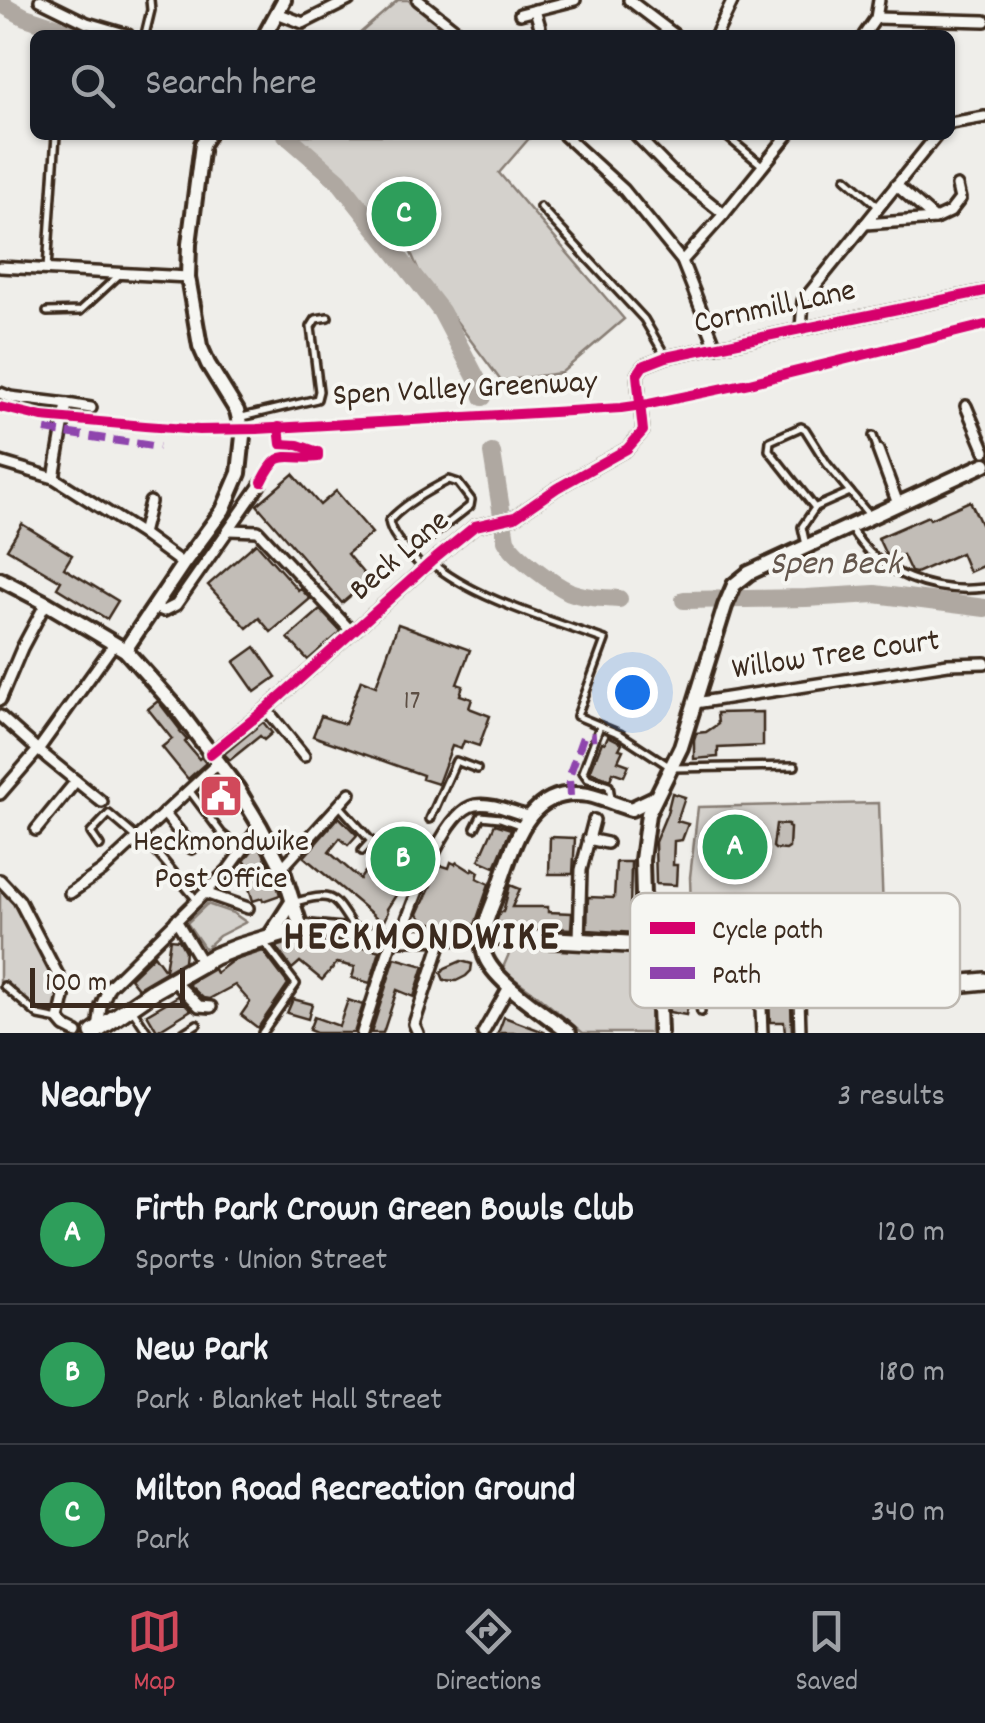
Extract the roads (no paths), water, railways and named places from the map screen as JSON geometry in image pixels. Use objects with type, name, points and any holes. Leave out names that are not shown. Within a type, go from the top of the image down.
[{"type":"main road","points":[[98,1032],[131,1006],[202,963],[238,946],[301,928],[397,938],[482,936],[630,944]]},
{"type":"main road","points":[[960,983],[985,981]]},
{"type":"street","points":[[40,0],[111,30]]},
{"type":"street","points":[[268,30],[284,0]]},
{"type":"street","points":[[277,13],[303,22],[349,0]]},
{"type":"street","points":[[418,0],[456,30]]},
{"type":"street","points":[[520,14],[575,0]]},
{"type":"street","points":[[629,0],[668,30]]},
{"type":"street","points":[[718,30],[733,0]]},
{"type":"street","points":[[868,30],[876,18],[880,0]]},
{"type":"street","points":[[535,10],[540,28]]},
{"type":"street","points":[[876,18],[985,22]]},
{"type":"street","points":[[301,30],[303,22]]},
{"type":"street","points":[[955,121],[985,118]]},
{"type":"street","points":[[0,794],[154,607],[223,510],[239,472],[243,436],[237,410],[200,346],[188,277],[205,140]]},
{"type":"street","points":[[569,140],[624,190],[682,261],[716,347]]},
{"type":"street","points":[[641,140],[672,172],[724,214]]},
{"type":"street","points":[[682,261],[784,140]]},
{"type":"street","points":[[802,329],[803,301],[933,140]]},
{"type":"street","points":[[896,185],[936,220]]},
{"type":"street","points":[[865,224],[936,220],[950,212],[960,199],[957,186]]},
{"type":"street","points":[[0,267],[188,277]]},
{"type":"street","name":"Cornmill Lane","points":[[643,431],[637,375],[643,366],[666,357],[985,291]]},
{"type":"street","points":[[0,393],[91,408]]},
{"type":"street","points":[[54,478],[67,404]]},
{"type":"street","points":[[966,406],[985,452]]},
{"type":"street","name":"Beck Lane","points":[[70,892],[102,871],[266,709],[475,526],[515,517],[626,449],[643,431]]},
{"type":"street","points":[[878,450],[898,504]]},
{"type":"street","points":[[0,462],[54,478],[183,564]]},
{"type":"street","points":[[643,893],[642,860],[648,814],[672,768],[734,585],[749,573],[985,464]]},
{"type":"street","points":[[154,607],[164,611],[176,605],[262,482]]},
{"type":"street","points":[[142,534],[150,502]]},
{"type":"street","points":[[230,530],[258,530],[352,632]]},
{"type":"street","points":[[0,578],[120,647],[175,706],[237,788],[260,826],[282,868],[301,928]]},
{"type":"street","points":[[0,700],[46,602]]},
{"type":"street","name":"Willow Tree Court","points":[[695,703],[948,664],[985,662]]},
{"type":"street","points":[[266,709],[304,756]]},
{"type":"street","points":[[0,716],[102,802]]},
{"type":"street","points":[[36,830],[76,781]]},
{"type":"street","points":[[282,868],[350,793]]},
{"type":"street","points":[[569,1033],[509,987],[485,956],[482,936],[525,821],[537,807],[561,796],[586,795],[632,810],[654,798]]},
{"type":"street","points":[[362,1033],[424,874],[457,814],[476,804],[489,805],[525,821]]},
{"type":"street","points":[[618,805],[637,820],[645,836]]},
{"type":"street","points":[[164,813],[192,848]]},
{"type":"street","points":[[579,940],[581,870],[594,820]]},
{"type":"street","points":[[98,1032],[101,1006],[109,987],[228,870],[260,826]]},
{"type":"street","points":[[588,839],[607,842]]},
{"type":"street","points":[[0,880],[19,900],[59,978],[64,997],[59,1020],[77,1033]]},
{"type":"street","points":[[202,897],[248,908]]},
{"type":"street","points":[[266,938],[292,902]]},
{"type":"street","points":[[176,920],[202,963]]},
{"type":"street","points":[[417,1033],[414,1024],[443,936]]},
{"type":"street","points":[[173,980],[200,1006],[211,1007]]},
{"type":"street","points":[[483,1033],[509,987]]},
{"type":"street","points":[[761,1008],[762,1033]]},
{"type":"street","points":[[799,1008],[800,1033]]},
{"type":"lane","points":[[146,30],[150,0]]},
{"type":"lane","points":[[47,270],[56,140]]},
{"type":"lane","points":[[731,140],[763,166]]},
{"type":"lane","points":[[846,178],[879,207]]},
{"type":"lane","points":[[540,208],[644,319],[666,357]]},
{"type":"lane","points":[[47,312],[80,311],[120,274]]},
{"type":"lane","points":[[239,418],[316,399],[319,391],[311,327],[316,319],[328,317]]},
{"type":"lane","points":[[815,508],[769,450],[770,442],[800,427],[871,517]]},
{"type":"lane","points":[[872,436],[878,450]]},
{"type":"lane","points":[[410,553],[470,506],[472,500],[458,483],[449,480],[396,513],[388,521],[390,529],[410,553],[444,574],[514,607],[605,640],[577,716],[620,734],[672,768],[794,766]]},
{"type":"lane","points":[[806,546],[802,527],[815,508],[850,492]]},
{"type":"lane","points":[[850,526],[876,557],[908,578],[952,590],[985,588]]},
{"type":"lane","points":[[600,726],[583,772],[588,779],[609,786],[618,805]]},
{"type":"lane","points":[[430,820],[456,761],[477,769]]},
{"type":"lane","points":[[188,790],[222,834],[242,850]]},
{"type":"lane","points":[[339,805],[371,841],[362,851]]},
{"type":"lane","points":[[100,846],[91,833],[109,814],[139,836],[202,897]]},
{"type":"lane","points":[[476,828],[481,816],[525,821]]},
{"type":"lane","points":[[292,902],[324,895],[336,901],[356,934]]},
{"type":"lane","points":[[262,1033],[296,984],[266,938]]},
{"type":"lane","points":[[4,986],[38,1016],[59,1020]]},
{"type":"lane","points":[[131,1006],[148,1033]]},
{"type":"lane","points":[[701,1008],[702,1012]]},
{"type":"lane","points":[[182,1033],[197,1024]]},
{"type":"waterway","name":"Spen Beck","points":[[0,3],[25,17],[65,30]]},
{"type":"waterway","name":"Spen Beck","points":[[292,140],[339,181],[441,311],[483,397]]},
{"type":"waterway","name":"Spen Beck","points":[[492,453],[510,546],[535,569],[570,592],[619,599]]},
{"type":"waterway","name":"Spen Beck","points":[[684,600],[875,594],[985,608]]},
{"type":"place","name":"Milton Road Recreation Ground","points":[[404,214]]},
{"type":"place","name":"Heckmondwike Post Office","points":[[221,796]]},
{"type":"place","name":"Firth Park Crown Green Bowls Club","points":[[735,847]]},
{"type":"place","name":"New Park","points":[[403,859]]},
{"type":"district","name":"HECKMONDWIKE","points":[[422,940]]}]
